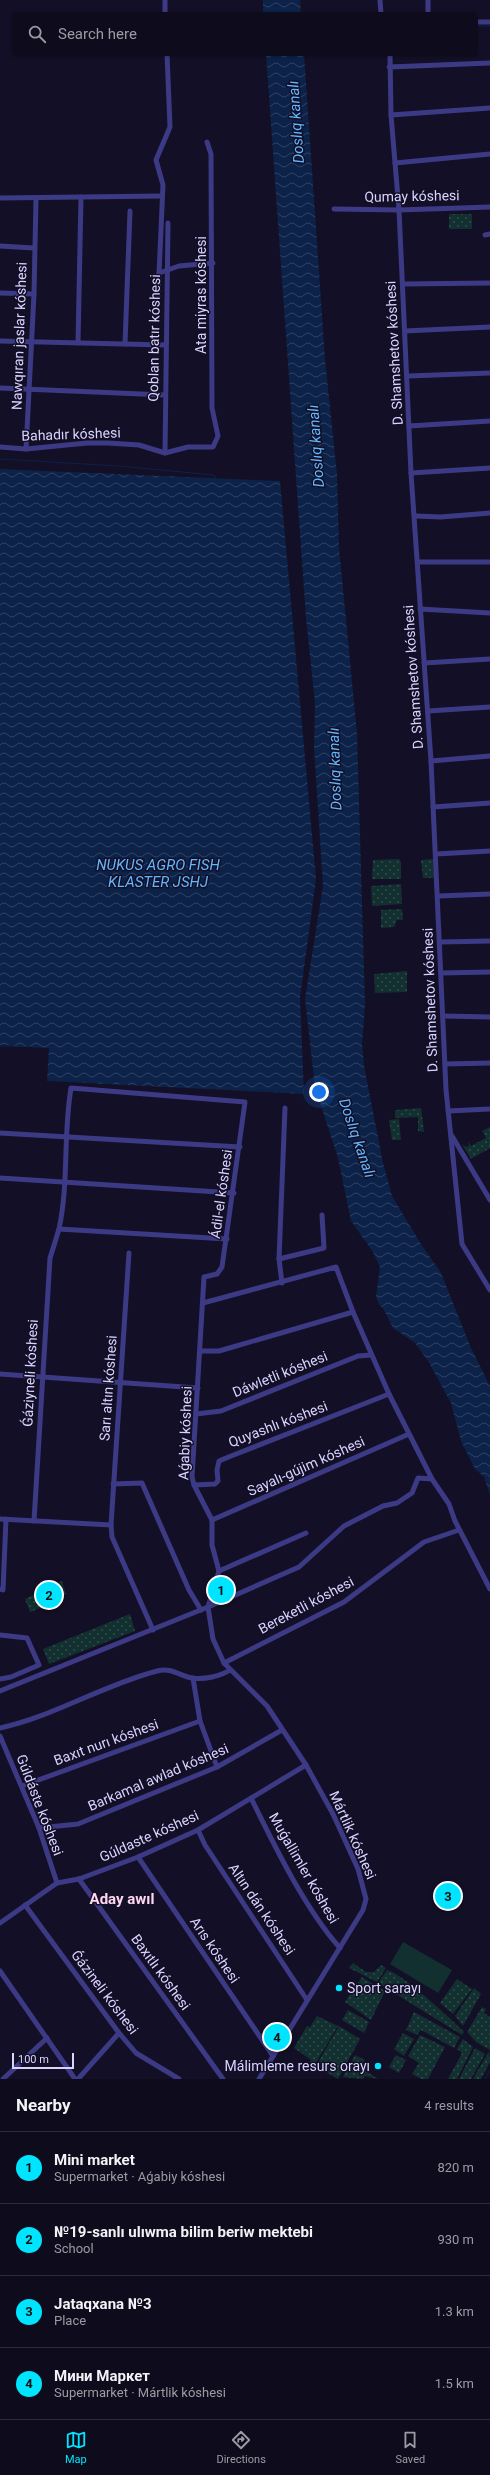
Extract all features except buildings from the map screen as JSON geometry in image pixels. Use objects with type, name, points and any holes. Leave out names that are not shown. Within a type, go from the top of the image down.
[{"type":"street","points":[[165,0],[165,12]]},
{"type":"street","points":[[380,0],[381,12]]},
{"type":"street","points":[[428,0],[428,12]]},
{"type":"street","points":[[478,22],[490,22]]},
{"type":"street","name":"Qoblan batır kóshesi","points":[[158,296],[163,185],[156,160],[170,127],[167,56]]},
{"type":"street","name":"D. Shamshetov kóshesi","points":[[390,56],[391,115],[399,210],[408,376],[411,473],[431,762],[448,1111],[462,1244],[490,1290]]},
{"type":"street","points":[[389,67],[490,63]]},
{"type":"street","points":[[391,115],[490,108]]},
{"type":"street","name":"Ata miyras kóshesi","points":[[165,453],[188,447],[213,447],[218,436],[212,408],[213,263],[211,154],[207,142]]},
{"type":"street","points":[[395,163],[490,154]]},
{"type":"street","points":[[0,198],[36,199],[162,196]]},
{"type":"street","points":[[78,343],[81,197]]},
{"type":"street","name":"Nawqıran jaslar kóshesi","points":[[26,449],[34,294],[36,199]]},
{"type":"street","name":"Qumay kóshesi","points":[[334,209],[399,210],[490,207]]},
{"type":"street","points":[[124,344],[130,211]]},
{"type":"street","name":"Qoblan batır kóshesi","points":[[165,453],[165,345],[168,223]]},
{"type":"street","name":"Nawqıran jaslar kóshesi","points":[[0,246],[34,248]]},
{"type":"street","points":[[159,274],[178,266],[213,263]]},
{"type":"street","points":[[403,284],[490,283]]},
{"type":"street","points":[[0,293],[34,294]]},
{"type":"street","points":[[405,332],[490,327]]},
{"type":"street","points":[[0,341],[165,345]]},
{"type":"street","points":[[408,376],[490,373]]},
{"type":"street","points":[[0,388],[165,395]]},
{"type":"street","points":[[409,426],[490,421]]},
{"type":"street","name":"Bahadır kóshesi","points":[[0,447],[26,449],[87,443],[108,443],[139,445],[165,453]]},
{"type":"street","points":[[411,473],[490,468]]},
{"type":"street","points":[[415,516],[441,517],[490,513]]},
{"type":"street","points":[[418,562],[490,562]]},
{"type":"street","points":[[420,609],[490,613]]},
{"type":"street","points":[[424,663],[490,659]]},
{"type":"street","points":[[428,712],[490,707]]},
{"type":"street","points":[[431,762],[490,756]]},
{"type":"street","points":[[433,807],[490,803]]},
{"type":"street","points":[[436,854],[490,851]]},
{"type":"street","points":[[438,896],[490,894]]},
{"type":"street","points":[[440,942],[490,940]]},
{"type":"street","points":[[441,973],[490,972]]},
{"type":"street","points":[[443,1016],[490,1017]]},
{"type":"street","points":[[445,1064],[490,1063]]},
{"type":"street","name":"Ǵáziyneli kóshesi","points":[[34,1520],[50,1258],[59,1229],[64,1183],[65,1138],[71,1088],[245,1102]]},
{"type":"street","name":"Ádil-el kóshesi","points":[[204,1277],[217,1274],[222,1267],[234,1193],[245,1102]]},
{"type":"street","points":[[282,1283],[279,1259],[286,1108]]},
{"type":"street","points":[[448,1111],[490,1110]]},
{"type":"street","points":[[0,1133],[65,1138],[240,1147]]},
{"type":"street","points":[[450,1134],[490,1200]]},
{"type":"street","points":[[0,1178],[234,1193]]},
{"type":"street","points":[[279,1259],[324,1248],[322,1215]]},
{"type":"street","points":[[59,1229],[227,1239]]},
{"type":"street","name":"Sarı altın kóshesi","points":[[129,1253],[111,1525],[112,1537],[153,1630]]},
{"type":"street","points":[[203,1303],[282,1283],[336,1267],[353,1312],[389,1394],[432,1480],[449,1504],[459,1530],[490,1589]]},
{"type":"street","name":"Aǵabiy kóshesi","points":[[204,1277],[192,1477],[194,1485],[212,1520],[212,1545],[219,1571]]},
{"type":"street","points":[[200,1350],[219,1351],[353,1312]]},
{"type":"street","name":"Dáwletli kóshesi","points":[[196,1414],[221,1411],[358,1356],[372,1356]]},
{"type":"street","points":[[0,1374],[198,1388]]},
{"type":"street","name":"Quyashlı kóshesi","points":[[194,1485],[215,1484],[218,1481],[217,1470],[219,1461],[225,1458],[389,1394]]},
{"type":"street","name":"Sayalı-gújim kóshesi","points":[[212,1520],[409,1434]]},
{"type":"street","points":[[0,1691],[208,1608],[299,1567],[344,1526],[383,1506],[398,1503],[412,1493],[418,1478],[432,1480]]},
{"type":"street","points":[[113,1484],[142,1483],[189,1590],[201,1610]]},
{"type":"street","points":[[0,1519],[111,1525]]},
{"type":"street","points":[[1,1590],[6,1519]]},
{"type":"street","name":"Bereketli kóshesi","points":[[224,1663],[344,1602],[424,1542],[459,1530]]},
{"type":"street","points":[[208,1608],[219,1571],[306,1533]]},
{"type":"street","name":"Mártlik kóshesi","points":[[208,1608],[213,1639],[224,1663],[257,1694],[306,1765],[333,1814],[358,1869],[366,1899],[363,1910],[259,2079]]},
{"type":"street","points":[[0,1635],[27,1638],[39,1665],[11,1677],[0,1679]]},
{"type":"street","points":[[0,1728],[40,1717],[134,1678],[159,1670],[168,1669],[193,1678],[222,1676],[230,1670]]},
{"type":"street","points":[[193,1678],[200,1721],[217,1767]]},
{"type":"street","name":"Baxıt nurı kóshesi","points":[[22,1786],[200,1721]]},
{"type":"street","name":"Barkamal awlad kóshesi","points":[[39,1828],[78,1824],[217,1767],[282,1730]]},
{"type":"street","name":"Gúldáste kóshesi","points":[[0,1736],[39,1828],[57,1883]]},
{"type":"street","name":"Gúldaste kóshesi","points":[[0,1923],[57,1883],[79,1879],[138,1857],[198,1830],[306,1765]]},
{"type":"street","name":"Muǵallimler kóshesi","points":[[251,1798],[275,1847],[326,1932],[340,1948]]},
{"type":"street","name":"Altın dán kóshesi","points":[[198,1830],[205,1845],[307,2000]]},
{"type":"street","name":"Arıs kóshesi","points":[[138,1857],[273,2056]]},
{"type":"street","name":"Baxıtlı kóshesi","points":[[79,1879],[223,2079]]},
{"type":"street","name":"Ǵázineli kóshesi","points":[[25,1905],[119,2033],[136,2053],[179,2079]]},
{"type":"street","points":[[0,1971],[76,2079],[119,2033]]},
{"type":"street","points":[[2,2077],[47,2038]]},
{"type":"green space","points":[[449,214],[472,214],[472,229],[449,229]]},
{"type":"green space","points":[[399,859],[401,862],[401,879],[372,879],[373,860]]},
{"type":"green space","points":[[433,859],[434,878],[423,878],[421,860]]},
{"type":"green space","points":[[401,884],[402,904],[372,906],[371,886]]},
{"type":"green space","points":[[402,909],[403,920],[397,920],[394,927],[381,928],[381,910]]},
{"type":"green space","points":[[407,971],[407,992],[375,993],[374,974]]},
{"type":"green space","points":[[421,1108],[424,1132],[418,1131],[418,1117],[395,1118],[395,1110]]},
{"type":"green space","points":[[399,1119],[401,1140],[392,1140],[389,1120]]},
{"type":"green space","points":[[490,1127],[490,1148],[471,1159],[462,1144],[466,1147],[469,1146],[468,1141],[471,1146],[486,1138],[482,1131]]},
{"type":"green space","points":[[62,1581],[66,1594],[49,1601],[44,1589]]},
{"type":"green space","points":[[43,1590],[50,1607],[44,1609],[43,1607],[30,1612],[25,1599]]},
{"type":"green space","points":[[130,1614],[135,1631],[49,1664],[43,1649]]},
{"type":"green space","points":[[403,1942],[452,1970],[438,1993],[390,1964]]},
{"type":"green space","points":[[353,1963],[366,1972],[374,1972],[381,1965],[386,1968],[377,1982],[349,1968]]},
{"type":"green space","points":[[387,1970],[404,1980],[449,2017],[464,2032],[462,2035],[378,1983]]},
{"type":"green space","points":[[362,1977],[385,1991],[371,2020],[345,2002]]},
{"type":"green space","points":[[457,1979],[472,1989],[453,2014],[440,2003]]},
{"type":"green space","points":[[474,1988],[481,1994],[463,2026],[455,2016]]},
{"type":"green space","points":[[482,2007],[486,2009],[484,2013],[490,2017],[490,2050],[476,2042],[467,2032]]},
{"type":"green space","points":[[348,2010],[369,2022],[364,2033],[342,2020]]},
{"type":"green space","points":[[414,2012],[460,2037],[454,2048],[421,2030],[417,2035],[406,2030]]},
{"type":"green space","points":[[317,2016],[338,2026],[314,2066],[310,2063],[311,2060],[294,2048],[307,2026],[310,2027]]},
{"type":"green space","points":[[339,2026],[360,2039],[338,2079],[316,2066]]},
{"type":"green space","points":[[403,2033],[414,2039],[404,2056],[394,2049]]},
{"type":"green space","points":[[420,2035],[445,2047],[428,2079],[421,2079],[412,2074],[419,2063],[408,2056]]},
{"type":"green space","points":[[463,2039],[473,2047],[457,2079],[448,2079],[462,2053],[457,2049]]},
{"type":"green space","points":[[475,2048],[485,2054],[471,2079],[459,2079]]},
{"type":"green space","points":[[489,2051],[490,2062],[481,2079],[473,2079]]},
{"type":"green space","points":[[355,2055],[365,2060],[361,2068],[378,2079],[365,2076],[363,2079],[343,2077]]},
{"type":"green space","points":[[396,2055],[406,2060],[399,2073],[389,2067]]},
{"type":"water","points":[[263,0],[300,0],[301,12],[263,12]]},
{"type":"water","name":"Doslıq kanalı","points":[[266,56],[304,56],[325,359],[337,474],[339,548],[357,733],[365,1004],[362,1044],[364,1066],[383,1163],[392,1196],[421,1244],[441,1273],[471,1348],[490,1386],[490,1495],[484,1477],[475,1469],[461,1441],[451,1403],[428,1361],[415,1343],[393,1328],[384,1310],[379,1304],[376,1297],[380,1267],[373,1252],[351,1221],[338,1158],[315,1087],[305,999],[323,886],[314,747],[315,703],[306,618]]},
{"type":"water","name":"NUKUS AGRO FISH KLASTER JSHJ","points":[[0,469],[280,481],[316,879],[300,998],[304,1094],[47,1081],[49,1048],[0,1045]]},
{"type":"waterway","points":[[478,26],[490,26]]},
{"type":"waterway","points":[[0,459],[119,466],[213,475],[217,479]]},
{"type":"waterway","points":[[0,1046],[39,1047]]},
{"type":"waterway","points":[[485,2079],[490,2070]]},
{"type":"place","name":"Mini market","points":[[221,1590]]},
{"type":"place","name":"№19-sanlı ulıwma bilim beriw mektebi","points":[[49,1595]]},
{"type":"place","name":"Jataqxana №3","points":[[448,1896]]},
{"type":"place","name":"Sport sarayı","points":[[339,1988]]},
{"type":"place","name":"Мини Маркет","points":[[277,2037]]},
{"type":"place","name":"Málimleme resurs orayı","points":[[378,2066]]},
{"type":"district","name":"Aday awıl","points":[[122,1899]]}]
